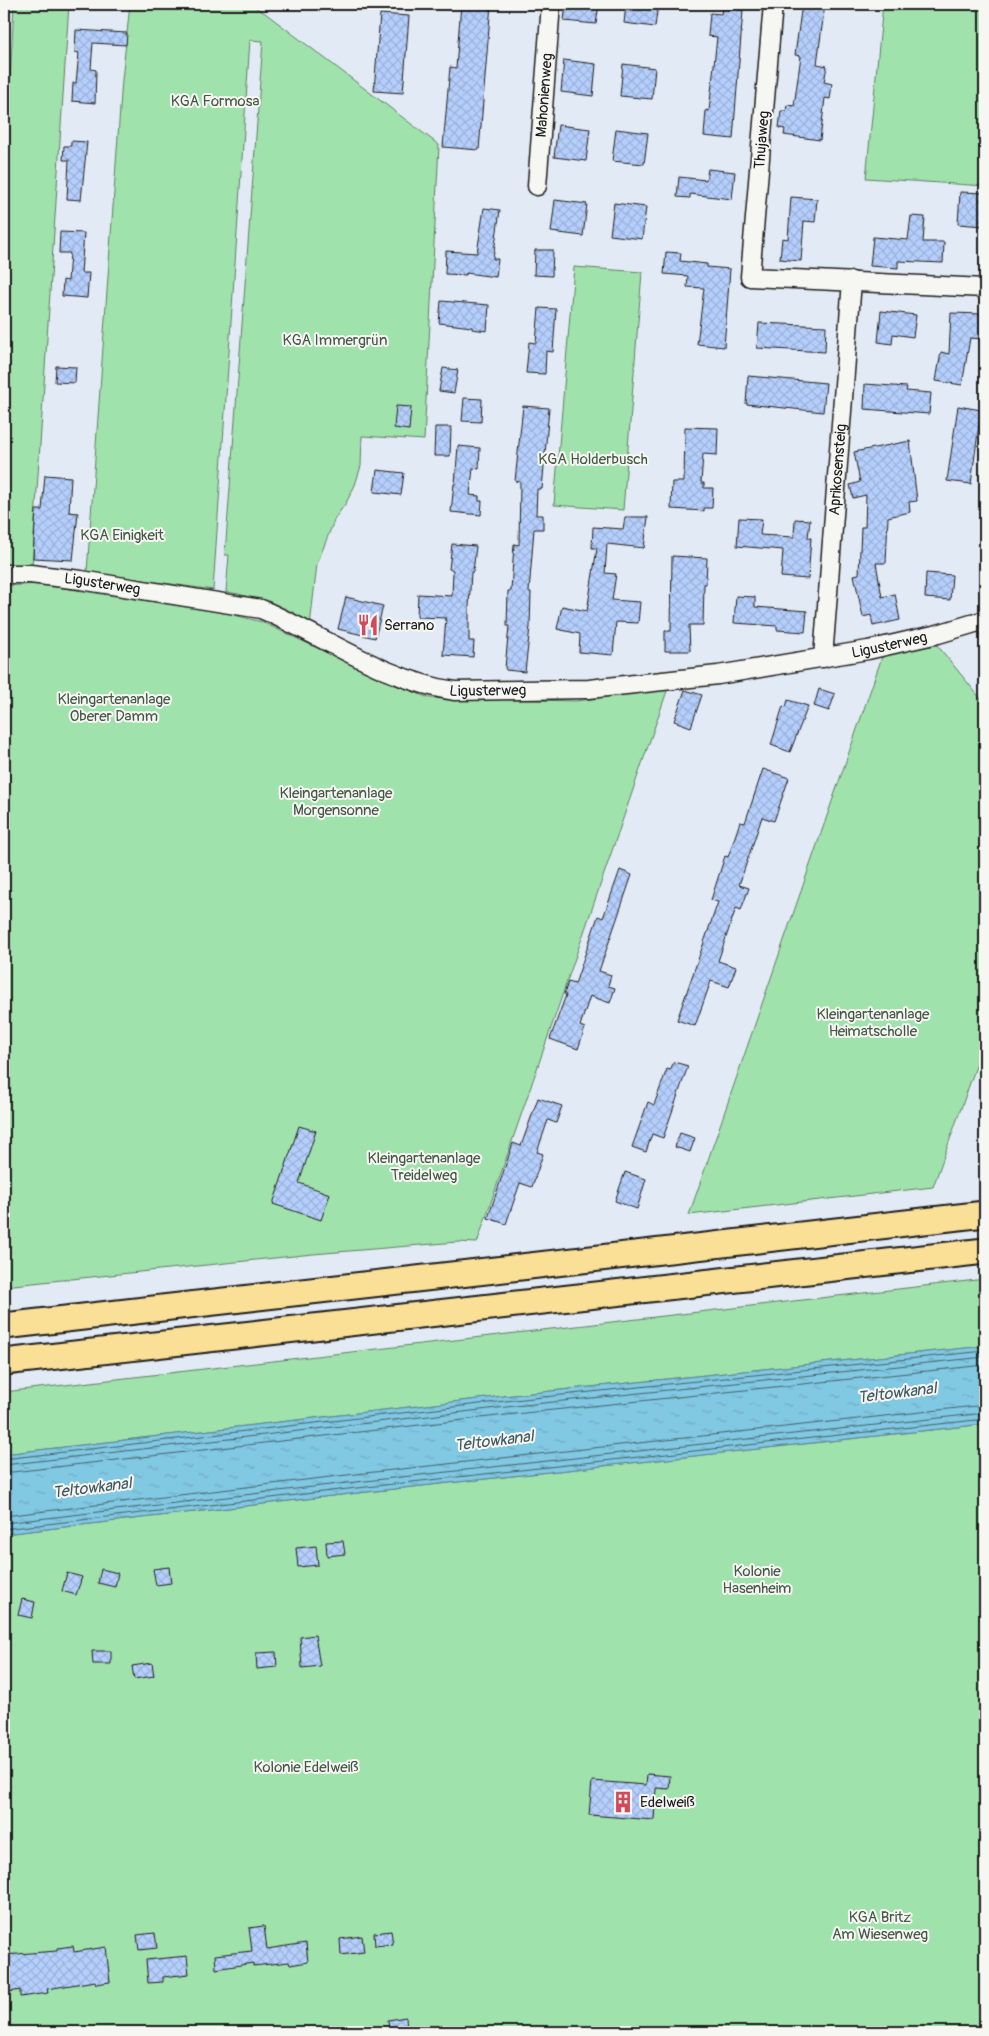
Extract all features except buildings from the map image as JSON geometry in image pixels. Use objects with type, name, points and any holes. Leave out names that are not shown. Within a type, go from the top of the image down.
[{"type":"highway","points":[[4,1326],[985,1214]]},
{"type":"highway","points":[[4,1362],[985,1250]]},
{"type":"street","name":"Mahonienweg","points":[[537,186],[551,4]]},
{"type":"street","name":"Thujaweg","points":[[773,4],[750,277],[852,281]]},
{"type":"street","points":[[852,281],[985,288]]},
{"type":"street","name":"Aprikosensteig","points":[[823,658],[852,281]]},
{"type":"street","name":"Ligusterweg","points":[[4,574],[30,574],[81,580],[260,609],[330,644],[411,680],[455,691],[589,689],[718,675],[823,658],[920,638],[985,620]]},
{"type":"green space","points":[[14,4],[69,4],[32,566],[4,567],[4,197]]},
{"type":"green space","points":[[130,4],[249,4],[265,13],[439,145],[424,440],[362,436],[361,466],[355,485],[346,503],[335,518],[317,564],[310,626],[259,601],[226,592],[229,555],[225,555],[263,41],[250,40],[213,590],[87,572],[122,80]]},
{"type":"green space","points":[[883,4],[985,4],[985,186],[866,178]]},
{"type":"green space","name":"KGA Holderbusch","points":[[574,267],[642,272],[623,510],[554,505]]},
{"type":"green space","points":[[38,584],[230,614],[262,622],[396,685],[429,698],[576,701],[668,688],[477,1243],[457,1242],[313,1254],[4,1286],[4,586]]},
{"type":"green space","name":"Kleingartenanlage Heimatscholle","points":[[937,645],[985,704],[985,1041],[933,1187],[689,1215],[883,654]]},
{"type":"green space","points":[[985,1279],[985,1346],[513,1395],[4,1454],[4,1392]]},
{"type":"green space","name":"Kolonie Edelweiß","points":[[985,1424],[985,2032],[4,2032],[4,1534]]},
{"type":"water","name":"Teltowkanal","points":[[985,1346],[985,1424],[4,1534],[4,1454],[513,1395]]},
{"type":"place","name":"Serrano","points":[[368,625]]},
{"type":"place","name":"Edelweiß","points":[[623,1802]]},
{"type":"park label","name":"KGA Formosa","points":[[215,101]]},
{"type":"park label","name":"KGA Immergrün","points":[[335,340]]},
{"type":"park label","name":"KGA Einigkeit","points":[[122,535]]},
{"type":"park label","name":"Kleingartenanlage Oberer Damm","points":[[114,708]]},
{"type":"park label","name":"Kleingartenanlage Morgensonne","points":[[336,802]]},
{"type":"park label","name":"Kleingartenanlage Treidelweg","points":[[424,1166]]},
{"type":"park label","name":"Kolonie Hasenheim","points":[[757,1580]]},
{"type":"park label","name":"KGA Britz Am Wiesenweg","points":[[880,1926]]}]
